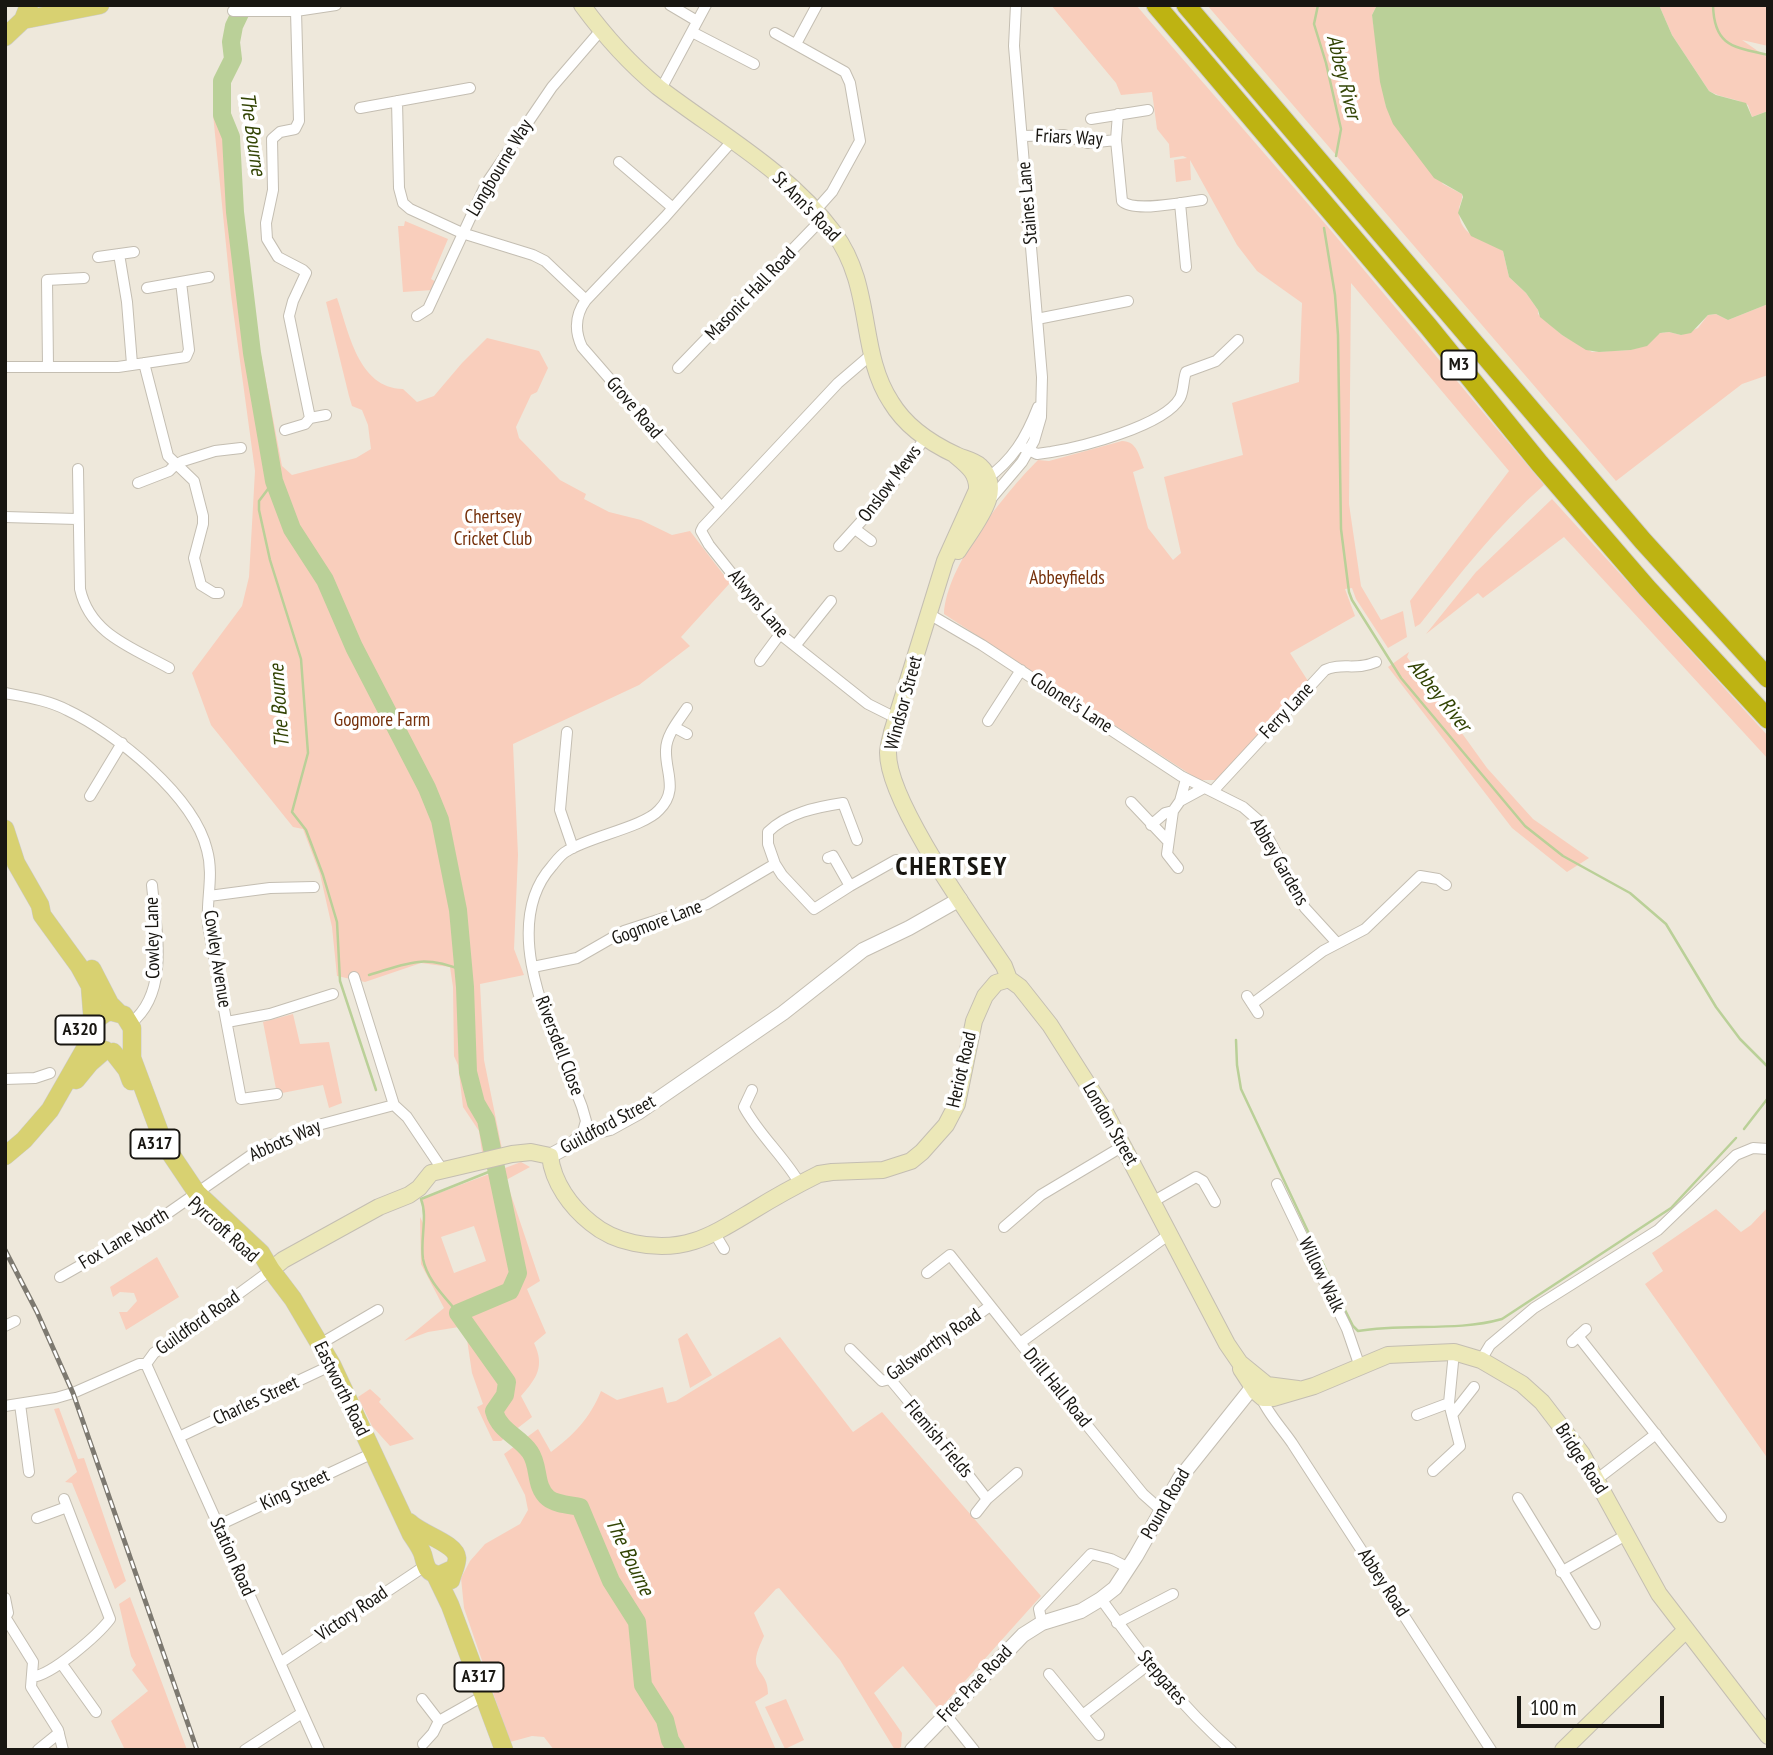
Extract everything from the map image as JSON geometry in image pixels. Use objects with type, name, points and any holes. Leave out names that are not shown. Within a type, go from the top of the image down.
[{"type":"highway","name":"M3","points":[[1156,5],[1429,326],[1549,475],[1647,588],[1768,719]]},
{"type":"highway","name":"M3","points":[[1186,5],[1643,541],[1768,678]]},
{"type":"main road","points":[[6,39],[26,13],[100,5]]},
{"type":"main road","name":"St Ann's Road","points":[[582,5],[621,52],[662,89],[733,140],[819,215],[842,245],[855,271],[873,353],[888,398],[906,422],[925,438],[955,455],[974,473],[984,490]]},
{"type":"main road","name":"Staines Lane","points":[[941,577],[960,525],[984,490]]},
{"type":"main road","name":"Windsor Street","points":[[941,577],[896,718],[888,754],[896,788],[923,840],[960,899]]},
{"type":"main road","name":"Pyrcroft Road","points":[[5,829],[16,863],[43,915],[90,986],[93,1028]]},
{"type":"main road","name":"London Street","points":[[960,899],[1004,965],[1009,979],[1020,987],[1050,1025],[1104,1110],[1227,1344],[1261,1389]]},
{"type":"main road","name":"Pyrcroft Road","points":[[40,905],[50,909],[91,967],[110,1004],[127,1025],[132,1058],[164,1144],[192,1196]]},
{"type":"main road","name":"A320","points":[[50,1110],[56,1085],[81,1024],[82,997],[65,947]]},
{"type":"main road","name":"Heriot Road","points":[[550,1156],[551,1168],[568,1201],[598,1229],[614,1237],[650,1246],[700,1241],[819,1174],[899,1167],[922,1152],[946,1125],[957,1104],[974,1020],[983,1005],[991,1001],[1009,979]]},
{"type":"main road","name":"A320","points":[[5,1156],[24,1140],[50,1110],[90,1063],[109,1051],[124,1048],[127,1025],[107,1012],[101,1015],[50,1110]]},
{"type":"main road","name":"A320","points":[[93,1028],[96,1043],[109,1051]]},
{"type":"main road","name":"Pyrcroft Road","points":[[109,1051],[127,1069],[156,1148],[192,1196],[253,1261],[271,1270]]},
{"type":"main road","name":"Guildford Street","points":[[271,1270],[283,1260],[357,1219],[409,1195],[419,1188],[431,1173],[512,1154],[531,1152],[550,1156]]},
{"type":"main road","name":"Eastworth Road","points":[[271,1270],[293,1299],[332,1366],[427,1565],[450,1605],[505,1750]]},
{"type":"main road","name":"Bridge Road","points":[[1261,1389],[1285,1395],[1314,1386],[1378,1358],[1400,1353],[1454,1352],[1481,1360],[1522,1384],[1542,1402],[1582,1454],[1659,1594],[1768,1736]]},
{"type":"main road","name":"Eastworth Road","points":[[402,1514],[418,1531],[438,1541]]},
{"type":"main road","points":[[438,1541],[429,1545],[427,1565],[445,1574],[453,1569]]},
{"type":"main road","name":"A317","points":[[438,1541],[447,1543],[455,1551],[457,1561],[453,1569]]},
{"type":"main road","name":"Eastworth Road","points":[[450,1605],[453,1569]]},
{"type":"main road","points":[[1563,1750],[1686,1630]]},
{"type":"street","points":[[233,11],[296,11],[336,5]]},
{"type":"street","points":[[670,5],[698,21]]},
{"type":"street","points":[[662,89],[706,5]]},
{"type":"street","points":[[796,44],[817,5]]},
{"type":"street","name":"Staines Lane","points":[[984,490],[1025,449],[1040,400],[1042,377],[1014,46],[1016,5]]},
{"type":"street","points":[[296,11],[299,121],[295,129],[280,132],[272,139],[273,190],[265,231],[278,257],[306,273],[289,316],[310,418]]},
{"type":"street","name":"Longbourne Way","points":[[417,316],[428,309],[486,184],[552,88],[602,29]]},
{"type":"street","points":[[692,32],[754,64]]},
{"type":"street","name":"Masonic Hall Road","points":[[678,368],[819,215],[860,141],[848,75],[775,33]]},
{"type":"street","points":[[360,108],[470,88]]},
{"type":"street","points":[[397,101],[398,188],[403,203],[410,209],[462,233],[545,261],[586,300]]},
{"type":"street","name":"Friars Way","points":[[1091,119],[1148,110]]},
{"type":"street","name":"Friars Way","points":[[1118,114],[1116,140],[1122,201],[1127,206],[1139,207],[1202,200]]},
{"type":"street","name":"Friars Way","points":[[1022,136],[1064,135],[1088,143],[1116,140]]},
{"type":"street","name":"Grove Road","points":[[721,507],[582,347],[576,327],[580,309],[586,300],[733,140]]},
{"type":"street","points":[[619,162],[673,208]]},
{"type":"street","points":[[1180,203],[1186,267]]},
{"type":"street","points":[[98,257],[134,252]]},
{"type":"street","points":[[119,254],[127,302],[132,364]]},
{"type":"street","points":[[148,288],[209,277]]},
{"type":"street","points":[[48,366],[47,280],[84,278]]},
{"type":"street","points":[[5,367],[118,367],[186,357],[189,350],[181,282]]},
{"type":"street","points":[[1037,319],[1128,301]]},
{"type":"street","points":[[1025,449],[1037,454],[1068,449],[1139,427],[1177,403],[1183,391],[1186,372],[1216,362],[1238,340]]},
{"type":"street","points":[[721,507],[838,383],[873,353]]},
{"type":"street","points":[[145,363],[168,456],[194,481],[203,524],[194,558],[201,584],[214,593],[219,593]]},
{"type":"street","points":[[285,430],[305,424],[310,418],[326,415]]},
{"type":"street","name":"Onslow Mews","points":[[839,546],[885,495],[925,438]]},
{"type":"street","points":[[138,484],[169,471],[175,465],[215,451],[242,449]]},
{"type":"street","name":"Staines Lane","points":[[984,490],[1005,465],[1025,449]]},
{"type":"street","points":[[78,469],[77,519],[83,606],[99,628],[169,668]]},
{"type":"street","name":"Alwyns Lane","points":[[721,507],[701,531],[709,545],[780,634],[868,704],[896,718]]},
{"type":"street","points":[[5,517],[77,519]]},
{"type":"street","name":"Onslow Mews","points":[[855,529],[870,541]]},
{"type":"street","points":[[795,646],[831,601]]},
{"type":"street","name":"Colonel's Lane","points":[[929,614],[1021,670],[1185,779],[1209,789]]},
{"type":"street","points":[[760,661],[780,634]]},
{"type":"street","points":[[150,658],[157,647]]},
{"type":"street","name":"Ferry Lane","points":[[1151,825],[1165,813],[1209,789],[1325,670],[1336,666],[1360,668],[1376,662]]},
{"type":"street","points":[[988,721],[1021,670]]},
{"type":"street","name":"Cowley Avenue","points":[[5,693],[33,698],[66,709],[122,743],[160,778],[202,835],[210,866],[208,925],[241,1099],[277,1094]]},
{"type":"street","name":"Riversdell Close","points":[[582,1135],[586,1121],[582,1107],[545,1017],[533,967],[529,935],[530,908],[534,892],[543,875],[565,851],[659,810],[668,795],[671,783],[665,751],[667,740],[687,708]]},
{"type":"street","points":[[674,727],[687,734]]},
{"type":"street","points":[[567,732],[560,810],[573,848]]},
{"type":"street","points":[[90,796],[122,743]]},
{"type":"street","points":[[551,754],[564,755]]},
{"type":"street","points":[[1178,868],[1167,854],[1167,840],[1185,779]]},
{"type":"street","name":"Abbey Gardens","points":[[1209,789],[1244,807],[1258,820],[1305,908],[1338,943]]},
{"type":"street","points":[[1131,802],[1167,840]]},
{"type":"street","points":[[857,841],[843,803],[809,810],[776,824],[766,835],[775,864],[782,875],[814,909],[897,860]]},
{"type":"street","points":[[828,858],[833,856],[849,886]]},
{"type":"street","name":"Gogmore Lane","points":[[533,967],[577,958],[624,932],[707,904],[775,864]]},
{"type":"street","points":[[1252,1004],[1338,943],[1365,929],[1420,876],[1438,879],[1445,885]]},
{"type":"street","name":"Cowley Lane","points":[[127,1025],[145,1009],[153,993],[157,965],[152,886]]},
{"type":"street","name":"Cowley Avenue","points":[[209,896],[270,888],[313,887]]},
{"type":"street","name":"Guildford Street","points":[[550,1156],[574,1143],[582,1135],[610,1128],[644,1109],[783,1013],[863,950],[960,899]]},
{"type":"street","points":[[354,977],[394,1105],[407,1117],[442,1169]]},
{"type":"street","name":"Cowley Avenue","points":[[227,1022],[270,1014],[333,994]]},
{"type":"street","points":[[5,1079],[35,1078],[50,1073]]},
{"type":"street","points":[[752,1090],[744,1107],[752,1122],[792,1170],[800,1184]]},
{"type":"street","name":"Abbots Way","points":[[192,1196],[257,1151],[322,1124],[394,1105]]},
{"type":"street","points":[[1004,1227],[1041,1195],[1123,1146]]},
{"type":"street","points":[[1481,1360],[1490,1345],[1534,1308],[1658,1230],[1736,1155],[1753,1148],[1768,1149]]},
{"type":"street","points":[[1154,1201],[1196,1177],[1203,1181],[1215,1202]]},
{"type":"street","name":"Willow Walk","points":[[1277,1184],[1347,1329],[1360,1367]]},
{"type":"street","name":"Fox Lane North","points":[[60,1277],[123,1242],[192,1196]]},
{"type":"street","name":"Drill Hall Road","points":[[1161,1510],[1143,1494],[1020,1343],[1171,1233]]},
{"type":"street","points":[[715,1234],[724,1249]]},
{"type":"street","name":"Galsworthy Road","points":[[927,1273],[950,1255],[1020,1343]]},
{"type":"street","name":"Guildford Road","points":[[5,1406],[56,1398],[83,1390],[139,1364],[146,1364],[154,1353],[271,1270]]},
{"type":"street","name":"Galsworthy Road","points":[[849,1349],[881,1381],[890,1379],[990,1306]]},
{"type":"street","points":[[320,1344],[378,1310]]},
{"type":"street","points":[[1579,1336],[1721,1517]]},
{"type":"street","points":[[1433,1471],[1460,1446],[1449,1403],[1454,1352]]},
{"type":"street","name":"Station Road","points":[[146,1364],[319,1750]]},
{"type":"street","name":"Charles Street","points":[[179,1437],[332,1366]]},
{"type":"street","name":"Flemish Fields","points":[[890,1379],[987,1499]]},
{"type":"street","points":[[1452,1415],[1474,1387]]},
{"type":"street","name":"Pound Road","points":[[1101,1599],[1115,1588],[1129,1568],[1190,1464],[1236,1411],[1261,1389]]},
{"type":"street","name":"Abbey Road","points":[[1261,1389],[1273,1416],[1491,1750]]},
{"type":"street","points":[[1417,1415],[1449,1403]]},
{"type":"street","points":[[20,1404],[29,1472]]},
{"type":"street","points":[[1596,1480],[1656,1434]]},
{"type":"street","name":"King Street","points":[[218,1526],[373,1453]]},
{"type":"street","points":[[976,1513],[987,1499],[1017,1474]]},
{"type":"street","points":[[1518,1499],[1595,1624]]},
{"type":"street","points":[[32,1676],[42,1676],[61,1663],[100,1632],[110,1619],[66,1503],[37,1518]]},
{"type":"street","points":[[1562,1572],[1626,1535]]},
{"type":"street","points":[[1042,1623],[1039,1609],[1091,1554],[1111,1559],[1129,1568]]},
{"type":"street","name":"Victory Road","points":[[280,1663],[427,1565]]},
{"type":"street","points":[[1117,1623],[1173,1594]]},
{"type":"street","points":[[5,1598],[8,1613],[5,1617],[33,1662],[30,1687],[59,1733],[62,1750]]},
{"type":"street","name":"Stepgates","points":[[1101,1599],[1149,1664],[1196,1717],[1231,1750]]},
{"type":"street","name":"Free Prae Road","points":[[912,1750],[1023,1635],[1042,1623],[1081,1611],[1101,1599]]},
{"type":"street","points":[[61,1663],[96,1712]]},
{"type":"street","points":[[1084,1713],[1149,1664]]},
{"type":"street","points":[[1049,1674],[1084,1713],[1099,1735]]},
{"type":"street","points":[[423,1744],[439,1721],[485,1695]]},
{"type":"street","points":[[422,1699],[439,1721]]},
{"type":"street","points":[[244,1750],[302,1713]]},
{"type":"street","points":[[946,1715],[974,1750]]},
{"type":"street","points":[[38,1750],[59,1733]]},
{"type":"green space","name":"Abbeyfields","points":[[1051,5],[1136,5],[1328,227],[1544,485],[1494,534],[1415,627],[1410,601],[1509,471],[1351,283],[1349,504],[1361,586],[1381,620],[1403,611],[1407,637],[1388,648],[1356,599],[1352,588],[1345,589],[1355,616],[1290,653],[1308,681],[1216,780],[1199,780],[944,614],[947,595],[955,574],[979,531],[1038,460],[1049,461],[1122,441],[1131,444],[1137,450],[1144,468],[1133,472],[1148,528],[1173,560],[1181,553],[1164,477],[1243,455],[1232,403],[1299,382],[1302,303],[1257,271],[1237,245],[1190,160],[1191,180],[1176,182],[1174,160],[1187,158],[1170,158],[1169,144],[1157,129],[1152,92],[1121,95],[1116,83]]},
{"type":"green space","points":[[1207,5],[1377,5],[1372,15],[1386,107],[1443,184],[1462,194],[1459,210],[1463,227],[1475,237],[1503,251],[1509,277],[1526,293],[1538,314],[1562,335],[1592,352],[1631,350],[1660,333],[1681,335],[1698,328],[1708,315],[1716,314],[1728,320],[1768,304],[1768,375],[1742,384],[1616,481]]},
{"type":"green space","points":[[1659,5],[1768,5],[1768,46],[1742,40],[1768,58],[1768,111],[1752,117],[1748,105],[1709,91],[1672,35]]},
{"type":"green space","name":"Gogmore Farm","points":[[213,114],[231,114],[234,122],[254,318],[282,466],[292,475],[356,458],[371,449],[368,425],[362,410],[352,406],[326,302],[337,298],[351,341],[366,369],[375,379],[388,386],[403,389],[417,402],[434,396],[487,338],[539,351],[548,368],[516,427],[519,438],[560,480],[586,494],[584,499],[609,512],[641,520],[672,535],[690,531],[730,583],[681,637],[690,646],[639,685],[513,744],[518,855],[514,949],[524,975],[480,984],[484,1060],[502,1149],[482,1152],[479,1131],[463,1107],[458,1065],[454,1056],[450,967],[421,963],[365,982],[337,976],[332,927],[320,874],[303,829],[293,827],[211,725],[192,673],[242,606],[249,577],[255,471],[231,295]]},
{"type":"green space","points":[[405,221],[448,239],[431,279],[438,283],[433,290],[403,292],[398,226],[404,226]]},
{"type":"green space","points":[[1552,499],[1768,736],[1768,759],[1564,537],[1483,598],[1478,593],[1426,634],[1476,572]]},
{"type":"green space","points":[[1409,652],[1407,657],[1487,768],[1533,819],[1589,858],[1567,872],[1512,828],[1388,667]]},
{"type":"green space","points":[[293,1014],[300,1044],[329,1042],[342,1103],[329,1108],[323,1085],[277,1094],[263,1022]]},
{"type":"green space","points":[[521,1162],[530,1167],[506,1180],[540,1281],[527,1289],[546,1333],[534,1343],[539,1358],[538,1371],[521,1396],[532,1417],[501,1441],[493,1441],[477,1407],[483,1404],[472,1373],[465,1326],[428,1332],[404,1341],[444,1308],[421,1264],[420,1217],[424,1225],[423,1199]],"holes":[[[474,1226],[486,1261],[454,1273],[441,1237]]]},
{"type":"green space","points":[[1768,1207],[1768,1459],[1645,1284],[1663,1271],[1652,1253],[1716,1209],[1741,1232]]},
{"type":"green space","points":[[157,1257],[179,1297],[126,1330],[119,1312],[127,1312],[137,1301],[134,1293],[120,1292],[113,1297],[110,1287]]},
{"type":"green space","points":[[687,1333],[712,1375],[690,1388],[678,1339]]},
{"type":"green space","points":[[780,1337],[853,1432],[882,1412],[1041,1596],[939,1710],[903,1666],[874,1693],[902,1733],[901,1747],[895,1750],[840,1660],[779,1588],[754,1613],[764,1636],[757,1652],[756,1663],[767,1683],[768,1694],[755,1702],[776,1750],[554,1750],[544,1737],[532,1736],[510,1742],[464,1608],[461,1578],[470,1561],[485,1544],[520,1524],[528,1510],[525,1495],[504,1454],[538,1429],[551,1452],[581,1425],[601,1391],[617,1400],[663,1387],[667,1403],[676,1401]]},
{"type":"green space","points":[[370,1389],[414,1439],[390,1446],[372,1426],[358,1397]]},
{"type":"green space","points":[[59,1408],[78,1459],[84,1458],[126,1581],[115,1589],[72,1483],[65,1482],[77,1472],[54,1409]]},
{"type":"green space","points":[[130,1597],[187,1750],[125,1750],[111,1721],[148,1691],[132,1670],[136,1665],[131,1656],[119,1604]]},
{"type":"green space","points":[[786,1699],[804,1740],[785,1749],[765,1707]]},
{"type":"shaded area","points":[[1377,5],[1659,5],[1672,35],[1709,91],[1746,103],[1752,117],[1768,111],[1768,304],[1728,320],[1716,314],[1708,315],[1691,333],[1660,333],[1647,346],[1631,350],[1586,350],[1562,335],[1540,317],[1526,293],[1509,277],[1503,251],[1471,236],[1458,213],[1462,194],[1434,178],[1393,124],[1380,82],[1372,15]]},
{"type":"waterway","name":"The Bourne","points":[[244,5],[234,26],[231,42],[233,59],[222,81],[222,115],[231,137],[235,212],[252,353],[274,481],[292,529],[325,580],[354,647],[427,788],[440,820],[458,910],[465,987],[468,1072],[476,1103],[486,1120],[518,1273],[510,1291],[458,1313],[507,1382],[505,1395],[494,1411],[505,1429],[530,1452],[544,1493],[555,1502],[580,1507],[611,1581],[637,1622],[643,1685],[665,1720],[670,1740],[676,1750]]},
{"type":"waterway","name":"Abbey River","points":[[1318,5],[1314,24],[1341,129],[1336,156]]},
{"type":"waterway","points":[[1713,5],[1714,19],[1722,37],[1745,50],[1768,55]]},
{"type":"waterway","name":"Abbey River","points":[[1324,228],[1335,295],[1341,529],[1352,600],[1401,678],[1525,826],[1563,856],[1630,893],[1666,924],[1716,1007],[1740,1039],[1768,1067]]},
{"type":"waterway","name":"The Bourne","points":[[274,481],[259,501],[259,510],[270,560],[301,659],[308,753],[292,812],[306,830],[323,875],[337,922],[340,981],[376,1090]]},
{"type":"waterway","name":"The Bourne","points":[[369,975],[416,962],[437,963],[464,971]]},
{"type":"waterway","points":[[1236,1040],[1241,1089],[1343,1306],[1358,1331],[1467,1325],[1502,1319],[1671,1208],[1736,1138]]},
{"type":"waterway","points":[[1744,1129],[1768,1098]]},
{"type":"waterway","name":"The Bourne","points":[[458,1313],[437,1288],[425,1267],[422,1251],[424,1213],[421,1199],[496,1169]]},
{"type":"railway","points":[[5,1250],[37,1312],[73,1393],[197,1750]]},
{"type":"district","name":"CHERTSEY","points":[[952,868]]},
{"type":"park label","name":"Chertsey Cricket Club","points":[[493,529]]}]
